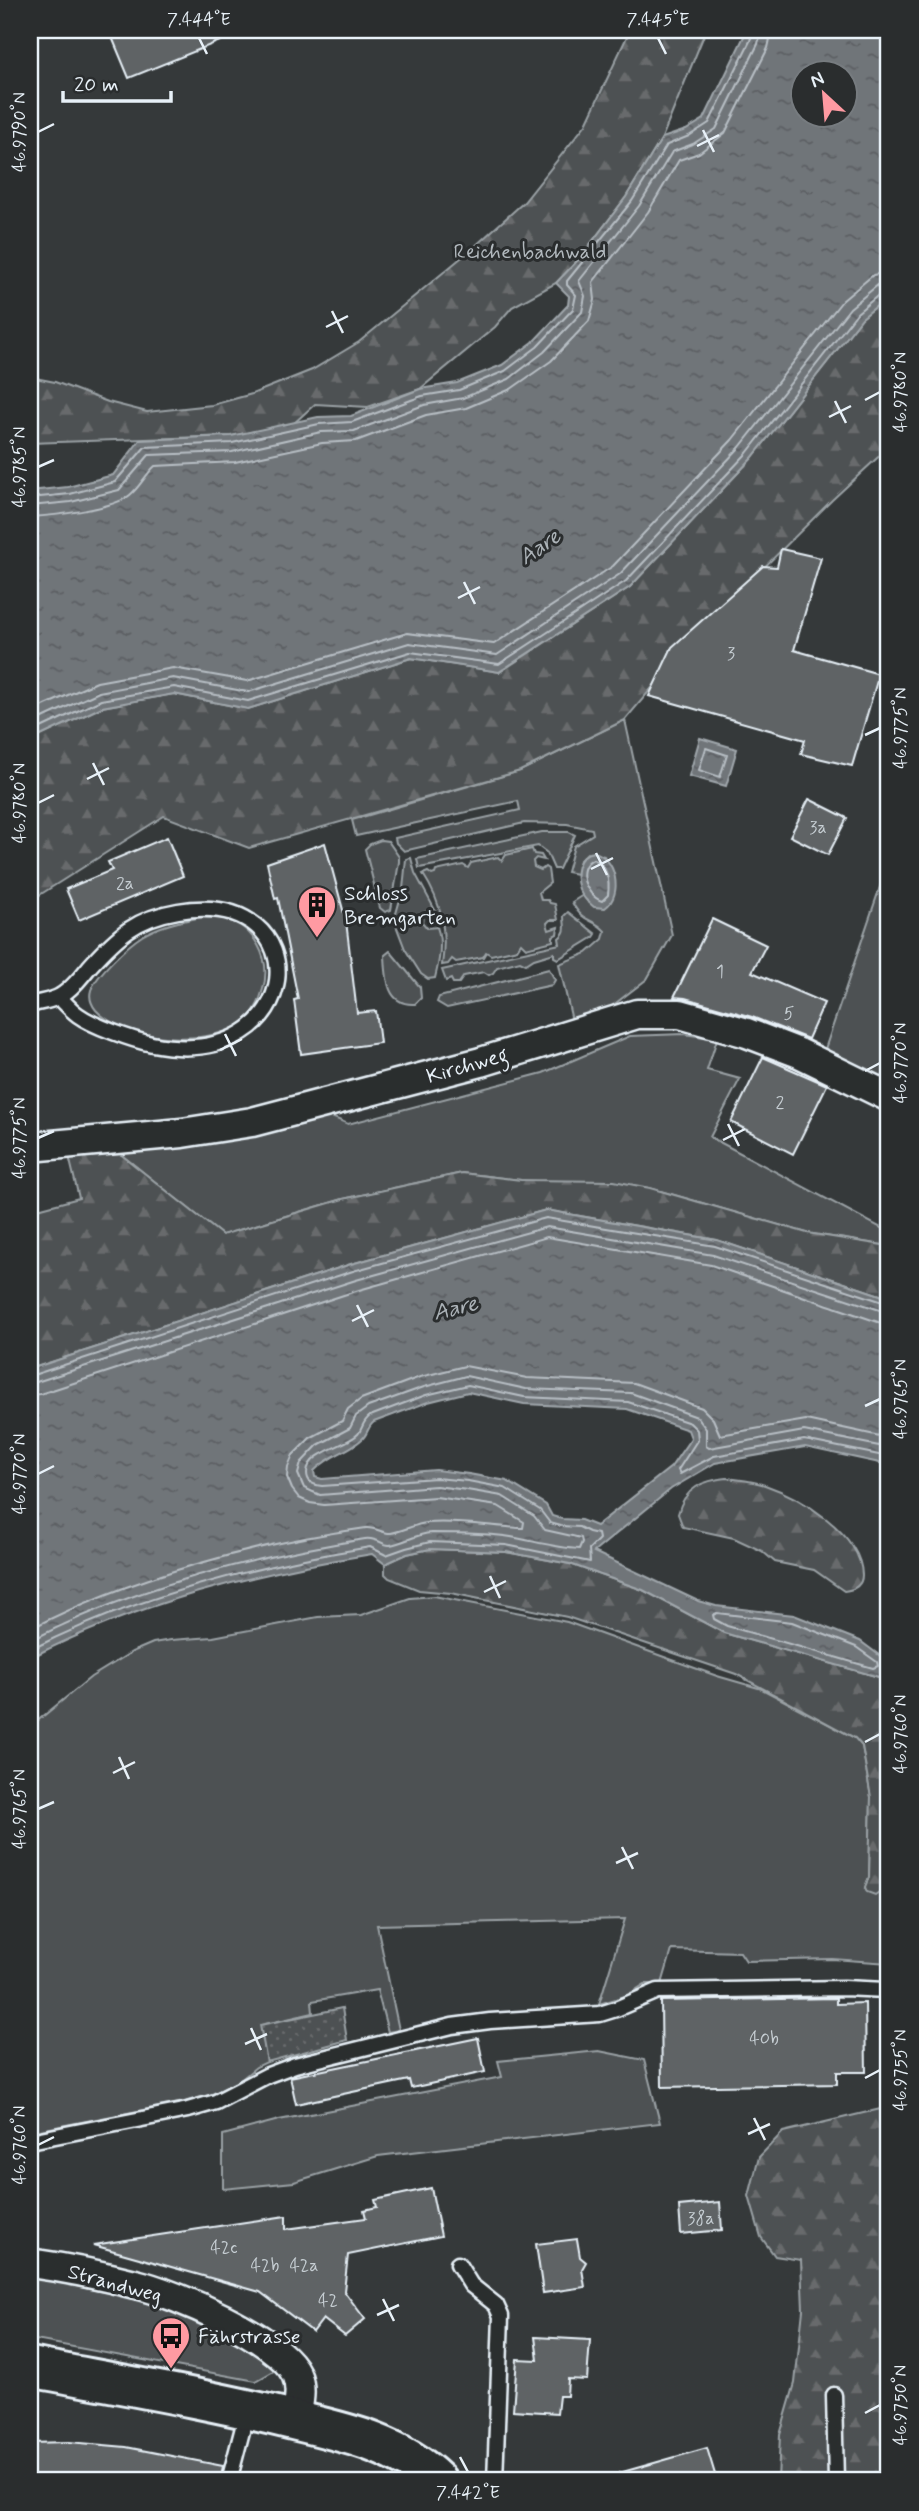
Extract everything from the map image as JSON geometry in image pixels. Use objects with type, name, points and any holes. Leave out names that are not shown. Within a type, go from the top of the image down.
[{"type":"street","name":"Kirchweg","points":[[30,1147],[182,1133],[252,1122],[481,1062],[637,1014],[680,1013],[747,1033],[799,1053],[889,1097]]},
{"type":"street","name":"Strandweg","points":[[30,2263],[137,2284],[195,2306],[250,2332],[286,2359],[295,2371],[300,2392],[296,2421]]},
{"type":"street","points":[[30,2367],[248,2408],[344,2432],[390,2449],[437,2481]]},
{"type":"lane","points":[[30,1005],[59,997],[75,984],[106,948],[143,920],[178,911],[229,911],[250,921],[269,939],[276,953],[278,971],[271,1001],[262,1017],[245,1032],[216,1045],[186,1047],[136,1041],[79,1016],[59,997]]},
{"type":"lane","points":[[30,2141],[188,2110],[216,2102],[268,2075],[295,2065],[452,2026],[600,2014],[658,1991],[844,1988],[886,1990]]},
{"type":"lane","points":[[458,2264],[471,2285],[496,2305],[501,2316],[495,2481]]},
{"type":"lane","points":[[834,2395],[836,2481]]},
{"type":"lane","points":[[229,2481],[248,2408]]},
{"type":"green space","name":"Reichenbachwald","points":[[630,30],[706,30],[662,138],[626,197],[579,259],[556,283],[512,307],[495,327],[420,389],[368,407],[315,404],[293,424],[231,436],[30,443],[30,377],[55,382],[108,402],[147,412],[212,405],[252,394],[312,370],[359,342],[524,202],[586,124]]},
{"type":"green space","points":[[889,296],[889,447],[699,632],[625,720],[520,771],[249,848],[164,816],[30,901],[30,741],[102,707],[174,694],[248,709],[411,658],[500,672],[630,587],[752,458],[862,318]]},
{"type":"green space","points":[[625,720],[672,935],[647,979],[595,1019],[573,1025],[559,964],[587,953],[603,939],[605,931],[580,914],[572,902],[583,895],[587,901],[614,876],[604,856],[587,853],[580,860],[577,874],[567,872],[574,846],[593,834],[592,829],[567,824],[524,823],[404,851],[395,838],[520,810],[518,801],[356,836],[352,820],[520,771]]},
{"type":"green space","points":[[889,790],[889,1083],[824,1052],[882,881],[886,792]]},
{"type":"green space","points":[[542,832],[569,832],[575,835],[559,869],[554,869],[547,853],[538,846],[419,868],[417,859]]},
{"type":"green space","points":[[381,840],[388,841],[399,857],[391,910],[385,912],[380,908],[365,849]]},
{"type":"green space","points":[[532,849],[534,854],[541,855],[544,860],[536,858],[533,861],[534,867],[548,869],[550,883],[539,892],[541,900],[555,904],[558,920],[550,920],[547,923],[549,930],[558,927],[553,941],[526,948],[521,943],[517,949],[491,955],[486,952],[483,957],[456,962],[452,959],[448,964],[442,965],[442,918],[435,896],[423,874],[428,872],[432,875],[436,871],[463,865],[468,868],[471,863],[498,857],[502,861],[506,855]]},
{"type":"green space","points":[[411,858],[415,873],[435,910],[423,913],[422,922],[427,928],[437,927],[439,933],[440,952],[435,978],[428,979],[421,974],[405,949],[397,928],[395,917],[403,889],[406,859]]},
{"type":"green space","points":[[568,912],[596,934],[594,937],[558,959],[554,957],[554,953],[526,964],[520,961],[497,967],[489,975],[484,972],[464,976],[459,983],[453,983],[451,979],[446,981],[442,970],[560,944],[559,938],[565,931],[564,916]]},
{"type":"green space","points":[[202,917],[224,918],[235,922],[252,936],[263,955],[263,989],[249,1017],[235,1027],[216,1034],[172,1038],[128,1029],[109,1021],[96,1010],[90,998],[94,983],[129,946],[156,929]]},
{"type":"green space","points":[[390,951],[420,987],[421,998],[415,1004],[405,1003],[393,995],[386,972],[385,955]]},
{"type":"green space","points":[[549,969],[555,980],[552,985],[447,1008],[437,1002],[439,997]]},
{"type":"green space","points":[[684,1034],[717,1039],[707,1070],[740,1079],[710,1137],[889,1232],[889,1242],[883,1245],[807,1233],[650,1188],[521,1180],[462,1173],[343,1199],[222,1235],[114,1149],[327,1115],[348,1124],[543,1073],[630,1036]]},
{"type":"green space","points":[[114,1149],[222,1235],[343,1199],[462,1173],[521,1180],[614,1181],[650,1188],[807,1233],[882,1245],[889,1242],[889,1298],[717,1240],[546,1210],[351,1264],[30,1369],[30,1211],[79,1198],[68,1152]]},
{"type":"green space","points":[[727,1478],[765,1485],[795,1498],[826,1519],[840,1531],[859,1560],[862,1579],[859,1585],[844,1591],[814,1570],[775,1562],[762,1551],[734,1538],[683,1527],[678,1514],[690,1492],[703,1483]]},
{"type":"green space","points":[[430,1549],[506,1552],[570,1564],[643,1590],[724,1633],[889,1680],[889,1869],[882,1890],[875,1895],[867,1892],[865,1887],[869,1877],[871,1797],[862,1746],[855,1738],[736,1674],[567,1617],[451,1593],[419,1590],[385,1574],[385,1564],[407,1554]]},
{"type":"green space","points":[[434,1596],[567,1622],[717,1676],[762,1689],[855,1738],[862,1746],[871,1797],[869,1877],[865,1888],[882,1890],[889,1869],[889,1963],[832,1959],[746,1961],[740,1952],[672,1950],[662,1984],[645,1984],[626,1996],[599,2004],[625,1919],[377,1925],[399,2030],[388,2032],[377,1990],[312,2001],[313,2013],[261,2025],[267,2062],[256,2067],[238,2082],[212,2094],[184,2102],[30,2132],[30,1727],[91,1677],[132,1652],[153,1643],[213,1637],[318,1617],[361,1615],[410,1598]]},
{"type":"green space","points":[[342,2008],[347,2040],[267,2062],[260,2025]]},
{"type":"green space","points":[[599,2051],[644,2060],[660,2123],[378,2156],[294,2182],[223,2189],[223,2135],[279,2120],[502,2077],[498,2061]]},
{"type":"green space","points":[[889,2107],[889,2481],[778,2481],[780,2435],[795,2383],[803,2310],[801,2260],[775,2256],[761,2237],[749,2196],[759,2157],[783,2132]]},
{"type":"green space","points":[[30,2277],[134,2299],[187,2315],[239,2340],[277,2369],[256,2381],[30,2339]]},
{"type":"water","name":"Aare","points":[[747,30],[889,30],[889,296],[862,318],[752,458],[630,587],[499,672],[411,658],[248,709],[174,694],[102,707],[30,741],[30,491],[68,487],[113,475],[140,440],[231,436],[318,417],[351,416],[420,389],[457,383],[502,365],[533,342],[568,305],[569,296],[556,283],[579,259],[626,197],[662,138],[686,130],[704,119]]},
{"type":"water","points":[[700,738],[737,749],[726,786],[689,776]]},
{"type":"water","points":[[593,852],[607,861],[615,877],[614,894],[605,908],[594,907],[577,884],[580,861]]},
{"type":"water","name":"Aare","points":[[546,1210],[717,1240],[889,1298],[889,1465],[805,1447],[715,1463],[671,1489],[594,1552],[698,1601],[716,1606],[794,1615],[860,1641],[887,1661],[889,1680],[724,1633],[643,1590],[570,1564],[506,1552],[430,1549],[407,1554],[385,1564],[372,1554],[197,1592],[112,1621],[30,1658],[30,1369],[351,1264]],"holes":[[[468,1392],[524,1404],[627,1409],[688,1430],[691,1438],[671,1467],[596,1526],[581,1520],[552,1516],[546,1505],[507,1481],[469,1474],[436,1470],[322,1479],[315,1477],[314,1471],[361,1440],[374,1422],[428,1402]]]},
{"type":"building","points":[[109,30],[244,30],[245,31],[129,78]]},
{"type":"building","points":[[781,549],[821,558],[794,650],[879,674],[852,766],[801,754],[805,740],[649,696],[672,647],[763,566],[777,567]]},
{"type":"building","points":[[809,799],[847,818],[828,855],[790,836]]},
{"type":"building","points":[[167,837],[183,876],[79,920],[66,889],[112,870],[108,862]]},
{"type":"building","name":"Schloss Bremgarten","points":[[325,843],[346,921],[357,1013],[376,1011],[380,1043],[301,1054],[294,1000],[298,999],[278,898],[275,899],[267,863]]},
{"type":"building","points":[[712,919],[766,945],[752,972],[824,1003],[808,1039],[752,1017],[674,997]]},
{"type":"building","points":[[763,1057],[827,1085],[793,1154],[731,1122]]},
{"type":"building","points":[[836,1998],[836,2004],[865,2003],[866,2072],[837,2072],[837,2084],[662,2087],[661,2001]]},
{"type":"building","points":[[478,2038],[485,2072],[411,2088],[409,2080],[296,2104],[290,2077]]},
{"type":"building","points":[[431,2188],[441,2236],[348,2255],[344,2291],[365,2319],[345,2336],[323,2319],[313,2332],[260,2292],[93,2245],[286,2216],[286,2229],[366,2218],[364,2210],[377,2207],[375,2200]]},
{"type":"building","points":[[720,2202],[722,2230],[681,2234],[679,2206]]},
{"type":"building","points":[[577,2239],[580,2257],[586,2262],[582,2269],[585,2287],[543,2293],[536,2244]]},
{"type":"building","points":[[535,2337],[590,2340],[587,2380],[568,2379],[567,2396],[559,2396],[557,2413],[513,2410],[517,2359],[538,2360]]},
{"type":"building","points":[[69,2442],[126,2447],[223,2466],[220,2481],[30,2481],[30,2443]]},
{"type":"building","points":[[707,2448],[717,2481],[620,2481],[619,2473]]},
{"type":"place","name":"Schloss Bremgarten","points":[[317,939]]},
{"type":"place","name":"Fährstrasse","points":[[171,2370]]}]
